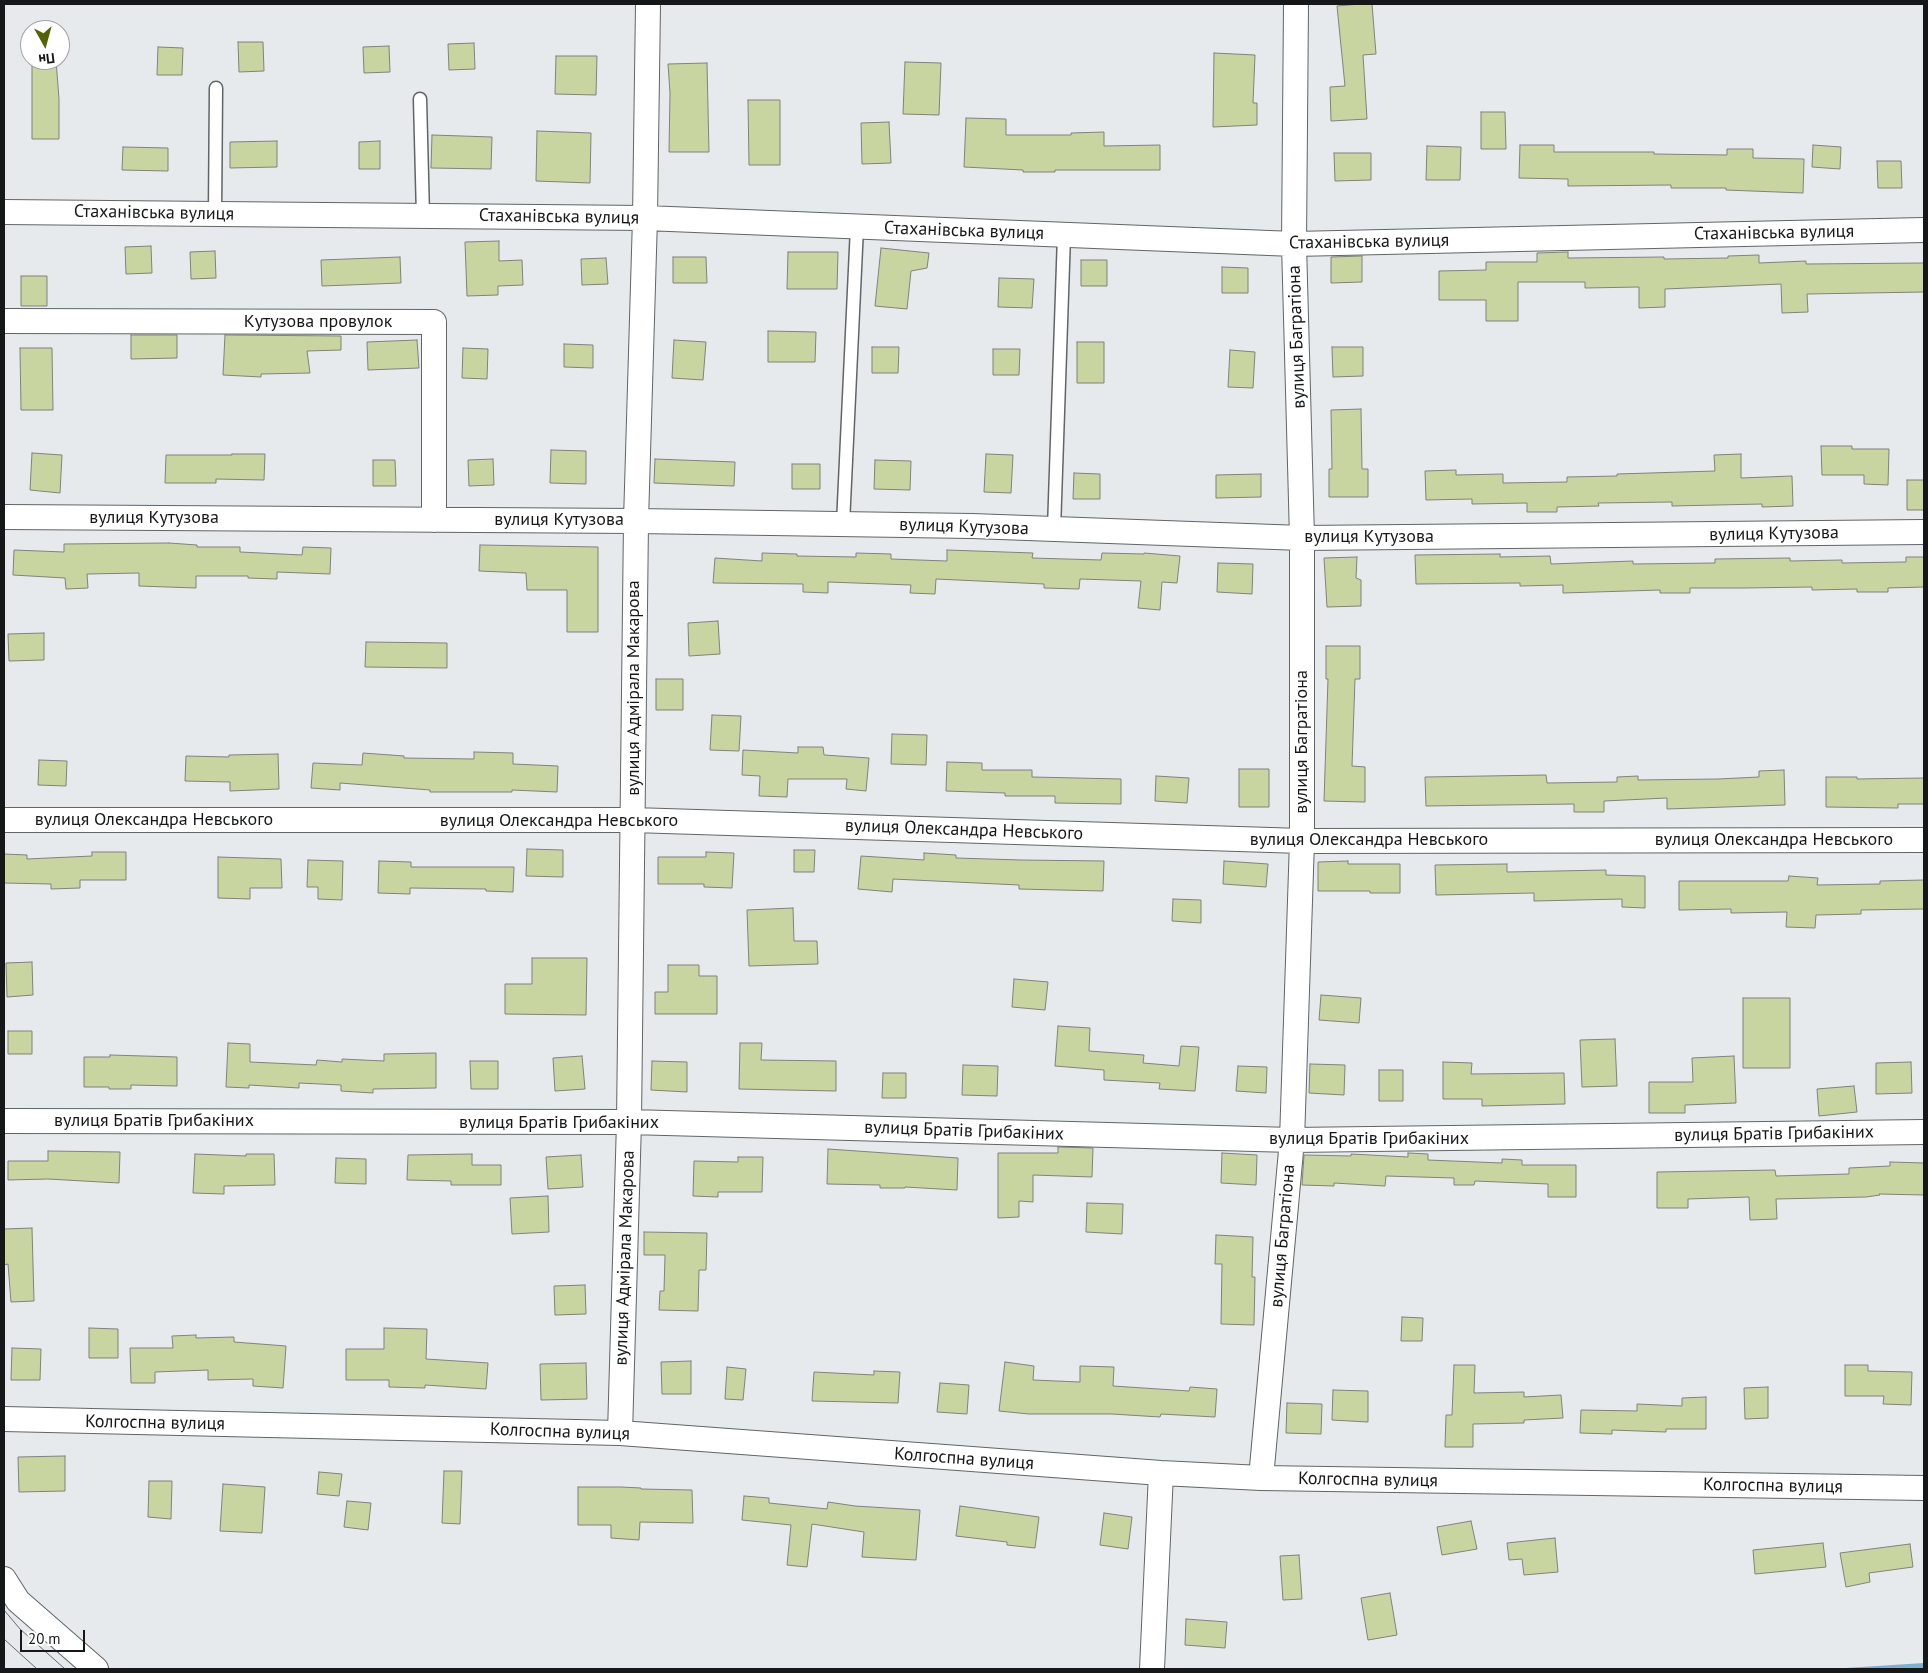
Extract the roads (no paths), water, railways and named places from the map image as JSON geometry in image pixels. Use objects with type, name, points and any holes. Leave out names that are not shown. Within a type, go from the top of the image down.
[{"type":"street","name":"вулиця Адмірала Макарова","points":[[620,1433],[629,1122],[636,520],[645,218],[648,4]]},
{"type":"street","name":"вулиця Багратіона","points":[[1261,1478],[1292,1140],[1302,841],[1302,538],[1294,244],[1296,4]]},
{"type":"street","name":"Стаханівська вулиця","points":[[4,212],[645,218],[1294,244],[1924,230]]},
{"type":"street","name":"Кутузова провулок","points":[[4,321],[434,322],[434,520]]},
{"type":"street","name":"вулиця Кутузова","points":[[4,517],[636,520],[972,526],[1302,538],[1924,532]]},
{"type":"street","name":"вулиця Олександра Невського","points":[[4,820],[633,820],[1302,841],[1924,840]]},
{"type":"street","name":"вулиця Братів Грибакіних","points":[[4,1121],[629,1122],[1292,1140],[1924,1132]]},
{"type":"street","name":"Колгоспна вулиця","points":[[4,1419],[620,1433],[1161,1473],[1261,1478],[1924,1488]]},
{"type":"street","points":[[1152,1669],[1161,1473]]},
{"type":"street","points":[[4,1579],[18,1601],[96,1669]]},
{"type":"lane","points":[[215,214],[216,88]]},
{"type":"lane","points":[[420,98],[423,216]]},
{"type":"lane","points":[[843,524],[857,226]]},
{"type":"lane","points":[[1054,529],[1064,235]]},
{"type":"tram line","points":[[4,1610],[20,1629],[65,1669]]},
{"type":"tram line","points":[[4,1639],[37,1669]]}]
